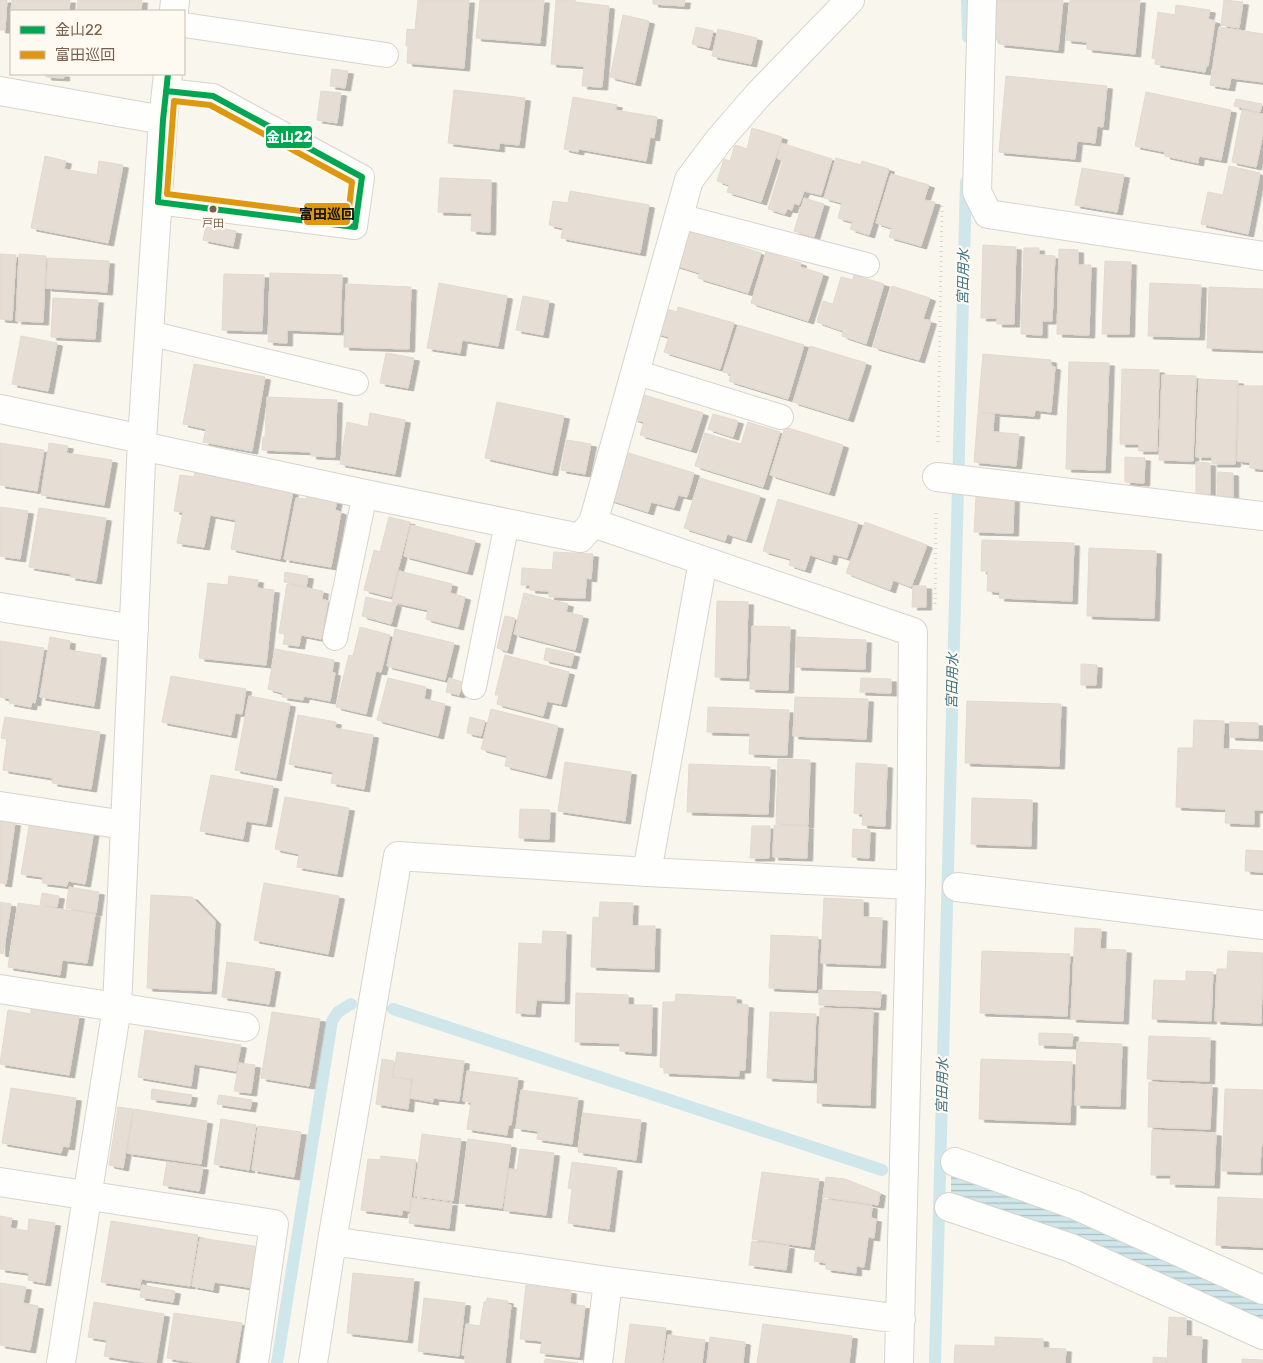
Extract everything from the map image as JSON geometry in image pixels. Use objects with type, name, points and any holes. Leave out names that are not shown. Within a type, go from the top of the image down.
[{"type":"street","points":[[0,409],[365,494],[580,538],[593,523],[689,180],[719,140],[758,95],[850,0]]},
{"type":"street","points":[[982,0],[976,192],[988,214],[1263,256]]},
{"type":"street","points":[[62,1363],[116,1007],[142,443],[167,83]]},
{"type":"street","points":[[0,91],[163,120]]},
{"type":"street","points":[[952,478],[1263,516]]},
{"type":"street","points":[[593,523],[913,632],[911,885],[899,1363]]},
{"type":"street","points":[[647,872],[703,561]]},
{"type":"street","points":[[0,607],[134,629]]},
{"type":"street","points":[[0,806],[125,825]]},
{"type":"street","points":[[313,1363],[332,1240],[398,856],[647,872],[911,885]]},
{"type":"street","points":[[957,887],[1263,925]]},
{"type":"street","points":[[0,988],[245,1027]]},
{"type":"street","points":[[955,1162],[1075,1205],[1263,1290]]},
{"type":"street","points":[[0,1182],[274,1224],[254,1363]]},
{"type":"street","points":[[948,1206],[1071,1248],[1263,1335]]},
{"type":"street","points":[[332,1240],[608,1281],[901,1319]]},
{"type":"street","points":[[598,1363],[608,1281]]},
{"type":"lane","points":[[185,25],[386,55]]},
{"type":"lane","points":[[158,202],[355,227],[362,177],[213,96],[167,83]]},
{"type":"lane","points":[[679,216],[867,265]]},
{"type":"lane","points":[[149,333],[356,383]]},
{"type":"lane","points":[[635,372],[781,417]]},
{"type":"lane","points":[[335,638],[365,494]]},
{"type":"lane","points":[[474,687],[507,523]]},
{"type":"path","points":[[913,632],[934,613],[952,478],[942,202]]},
{"type":"water","points":[[951,1175],[1080,1221],[1263,1303],[1263,1323],[951,1195]]},
{"type":"building","points":[[0,0],[7,0],[5,30],[0,30]]},
{"type":"building","points":[[12,0],[70,0],[69,10],[11,10]]},
{"type":"building","points":[[78,0],[142,0],[141,10],[77,10]]},
{"type":"building","points":[[418,0],[469,0],[464,68],[407,63],[407,29],[415,30]]},
{"type":"building","points":[[480,0],[544,0],[540,43],[476,38]]},
{"type":"building","points":[[556,0],[575,0],[575,2],[609,6],[602,87],[582,86],[584,66],[551,64]]},
{"type":"building","points":[[653,0],[685,0],[684,6],[653,4]]},
{"type":"building","points":[[997,0],[1063,0],[1058,50],[999,44],[1000,40],[993,40]]},
{"type":"building","points":[[1070,0],[1140,0],[1135,54],[1087,49],[1087,42],[1066,40]]},
{"type":"building","points":[[1224,0],[1243,2],[1239,28],[1221,25]]},
{"type":"building","points":[[1176,5],[1210,10],[1208,19],[1215,21],[1208,66],[1206,66],[1205,72],[1155,64],[1156,59],[1152,58],[1158,12],[1175,15]]},
{"type":"building","points":[[623,15],[649,21],[635,83],[610,77]]},
{"type":"building","points":[[696,27],[713,31],[709,48],[692,44]]},
{"type":"building","points":[[1219,27],[1263,34],[1263,82],[1231,78],[1229,88],[1210,85]]},
{"type":"building","points":[[718,29],[757,38],[751,64],[712,56]]},
{"type":"building","points":[[332,69],[348,71],[345,88],[330,86]]},
{"type":"building","points":[[46,75],[64,75],[64,78],[46,77]]},
{"type":"building","points":[[1006,76],[1107,86],[1103,127],[1097,126],[1095,143],[1077,141],[1075,159],[999,152]]},
{"type":"building","points":[[454,90],[525,98],[519,145],[499,143],[499,149],[448,143]]},
{"type":"building","points":[[321,91],[341,93],[337,123],[317,120]]},
{"type":"building","points":[[1146,92],[1231,110],[1221,160],[1199,156],[1198,163],[1165,156],[1165,152],[1135,146]]},
{"type":"building","points":[[573,97],[617,105],[615,110],[657,117],[654,138],[650,137],[646,161],[579,149],[578,152],[564,149]]},
{"type":"building","points":[[1236,99],[1262,104],[1260,112],[1234,106]]},
{"type":"building","points":[[1242,110],[1263,114],[1263,133],[1256,167],[1232,162]]},
{"type":"building","points":[[752,128],[782,137],[761,202],[727,192],[729,185],[717,181],[724,159],[730,161],[735,145],[747,149]]},
{"type":"building","points":[[781,143],[832,159],[821,195],[804,191],[799,205],[794,203],[792,210],[787,209],[785,214],[768,209],[783,161],[777,158]]},
{"type":"building","points":[[45,156],[66,161],[64,169],[97,175],[99,161],[123,165],[108,243],[31,228]]},
{"type":"building","points":[[836,158],[861,165],[862,161],[889,169],[869,235],[850,229],[853,222],[838,218],[842,203],[824,198]]},
{"type":"building","points":[[1229,166],[1260,173],[1248,234],[1201,224],[1208,192],[1223,195]]},
{"type":"building","points":[[1082,168],[1124,175],[1117,212],[1075,205]]},
{"type":"building","points":[[891,174],[929,185],[924,200],[935,202],[921,246],[889,237],[892,228],[876,223]]},
{"type":"building","points":[[440,178],[491,180],[490,232],[471,231],[472,213],[438,212]]},
{"type":"building","points":[[570,191],[649,205],[640,253],[561,238],[563,228],[549,225],[553,201],[568,203]]},
{"type":"building","points":[[804,198],[824,204],[814,237],[794,231]]},
{"type":"building","points":[[206,225],[236,231],[233,246],[203,240]]},
{"type":"building","points":[[685,229],[761,253],[748,293],[698,278],[700,273],[674,265]]},
{"type":"building","points":[[983,245],[1016,247],[1014,324],[997,324],[997,318],[981,318]]},
{"type":"building","points":[[1024,248],[1039,248],[1039,255],[1055,256],[1052,321],[1042,321],[1042,335],[1021,334]]},
{"type":"building","points":[[1059,249],[1078,250],[1078,265],[1091,265],[1089,335],[1057,334]]},
{"type":"building","points":[[766,252],[801,263],[800,267],[823,274],[808,321],[751,303]]},
{"type":"building","points":[[0,254],[16,255],[12,320],[0,319]]},
{"type":"building","points":[[19,254],[46,256],[43,322],[16,321]]},
{"type":"building","points":[[48,258],[109,261],[107,292],[46,288]]},
{"type":"building","points":[[1105,261],[1131,262],[1129,334],[1102,334]]},
{"type":"building","points":[[270,273],[342,275],[340,332],[287,330],[287,343],[268,342]]},
{"type":"building","points":[[224,274],[264,275],[262,331],[222,330]]},
{"type":"building","points":[[854,275],[884,284],[866,344],[842,336],[843,331],[817,322],[823,301],[833,304],[841,277],[853,280]]},
{"type":"building","points":[[439,283],[507,296],[498,346],[462,340],[460,353],[427,348]]},
{"type":"building","points":[[1150,283],[1201,285],[1199,337],[1148,336]]},
{"type":"building","points":[[346,284],[411,287],[409,349],[344,347]]},
{"type":"building","points":[[892,286],[930,298],[923,319],[931,321],[919,360],[873,347]]},
{"type":"building","points":[[1209,287],[1263,289],[1263,350],[1207,348]]},
{"type":"building","points":[[523,296],[549,301],[543,335],[516,330]]},
{"type":"building","points":[[53,298],[98,300],[95,339],[51,337]]},
{"type":"building","points":[[678,307],[734,323],[720,369],[664,352],[669,337],[655,333],[663,308],[677,312]]},
{"type":"building","points":[[738,325],[804,345],[788,399],[729,381],[731,374],[723,372]]},
{"type":"building","points":[[21,336],[57,343],[48,391],[12,384]]},
{"type":"building","points":[[810,346],[866,363],[848,419],[793,402]]},
{"type":"building","points":[[386,353],[414,358],[408,388],[380,383]]},
{"type":"building","points":[[983,354],[1051,360],[1051,366],[1055,367],[1051,412],[1035,410],[1034,416],[978,412]]},
{"type":"building","points":[[1069,362],[1109,363],[1105,470],[1066,469]]},
{"type":"building","points":[[194,364],[265,377],[252,451],[203,442],[206,429],[183,424]]},
{"type":"building","points":[[1122,369],[1159,370],[1157,451],[1138,451],[1139,444],[1120,444]]},
{"type":"building","points":[[1162,375],[1196,376],[1193,461],[1159,460]]},
{"type":"building","points":[[1199,379],[1238,381],[1235,464],[1212,464],[1212,457],[1196,457]]},
{"type":"building","points":[[1239,386],[1263,386],[1263,469],[1250,468],[1250,462],[1237,461]]},
{"type":"building","points":[[641,394],[703,413],[691,450],[640,435],[644,422],[633,419]]},
{"type":"building","points":[[267,397],[337,400],[335,457],[311,456],[311,452],[262,450],[263,437],[265,437]]},
{"type":"building","points":[[497,402],[564,416],[552,473],[485,458]]},
{"type":"building","points":[[370,413],[405,420],[395,474],[340,464],[347,422],[368,427]]},
{"type":"building","points":[[978,413],[994,414],[993,432],[1019,434],[1016,466],[974,462]]},
{"type":"building","points":[[713,414],[738,421],[733,437],[708,429]]},
{"type":"building","points":[[748,422],[780,432],[763,487],[695,466],[705,433],[741,444]]},
{"type":"building","points":[[785,427],[843,445],[829,493],[770,475]]},
{"type":"building","points":[[567,440],[591,444],[585,474],[561,470]]},
{"type":"building","points":[[0,443],[44,450],[37,491],[0,485]]},
{"type":"building","points":[[49,443],[68,446],[66,453],[112,460],[104,505],[41,495]]},
{"type":"building","points":[[622,451],[694,473],[687,497],[678,495],[674,508],[651,502],[648,512],[607,499]]},
{"type":"building","points":[[1125,457],[1145,458],[1144,483],[1125,482]]},
{"type":"building","points":[[1196,462],[1210,463],[1210,494],[1196,494]]},
{"type":"building","points":[[196,468],[294,486],[280,559],[231,549],[236,520],[210,515],[204,547],[177,543],[183,512],[174,511],[180,475],[194,477]]},
{"type":"building","points":[[1218,472],[1233,473],[1233,497],[1217,496]]},
{"type":"building","points":[[700,478],[760,496],[746,540],[727,534],[725,541],[684,528]]},
{"type":"building","points":[[308,494],[337,499],[335,510],[341,512],[331,567],[284,559],[296,498],[306,499]]},
{"type":"building","points":[[976,496],[1014,498],[1013,533],[974,532]]},
{"type":"building","points":[[778,499],[858,523],[847,558],[833,554],[831,562],[810,555],[805,570],[789,565],[791,559],[763,551]]},
{"type":"building","points":[[0,507],[28,511],[20,559],[0,556]]},
{"type":"building","points":[[39,508],[106,518],[96,581],[70,577],[71,574],[29,567]]},
{"type":"building","points":[[389,517],[410,522],[391,597],[364,590],[374,550],[380,552]]},
{"type":"building","points":[[865,522],[927,545],[911,587],[893,580],[890,590],[846,573]]},
{"type":"building","points":[[411,525],[475,541],[467,572],[404,556]]},
{"type":"building","points":[[982,540],[1074,543],[1072,601],[999,598],[1000,592],[987,591],[988,571],[981,571]]},
{"type":"building","points":[[1089,548],[1156,551],[1154,618],[1087,616]]},
{"type":"building","points":[[554,552],[593,554],[591,579],[586,578],[585,598],[549,597],[549,591],[530,590],[530,585],[521,585],[522,568],[552,570]]},
{"type":"building","points":[[399,571],[452,584],[450,593],[465,597],[458,627],[426,619],[428,610],[392,602]]},
{"type":"building","points":[[285,572],[308,576],[306,587],[284,582]]},
{"type":"building","points":[[229,576],[258,580],[257,588],[274,590],[266,665],[199,658],[208,583],[228,585]]},
{"type":"building","points":[[287,584],[323,591],[322,599],[328,601],[321,639],[301,635],[299,646],[283,644],[285,634],[279,633]]},
{"type":"building","points":[[913,586],[926,586],[926,607],[912,607]]},
{"type":"building","points":[[524,593],[568,604],[566,612],[583,616],[575,650],[514,634]]},
{"type":"building","points":[[366,597],[396,604],[391,624],[362,616]]},
{"type":"building","points":[[717,601],[748,602],[746,678],[715,677]]},
{"type":"building","points":[[505,616],[515,618],[507,651],[497,648]]},
{"type":"building","points":[[752,626],[790,627],[788,690],[750,689]]},
{"type":"building","points":[[360,627],[390,635],[381,672],[376,671],[366,714],[336,707],[349,655],[353,656]]},
{"type":"building","points":[[395,629],[454,643],[445,680],[387,666]]},
{"type":"building","points":[[50,637],[70,641],[69,650],[101,655],[94,706],[40,697]]},
{"type":"building","points":[[797,637],[866,640],[865,669],[796,667]]},
{"type":"building","points":[[0,641],[44,648],[35,703],[32,702],[31,707],[9,703],[10,699],[0,697]]},
{"type":"building","points":[[546,648],[574,654],[571,666],[544,660]]},
{"type":"building","points":[[275,649],[334,660],[332,672],[335,673],[330,701],[304,696],[303,700],[282,697],[283,693],[268,689]]},
{"type":"building","points":[[505,655],[569,672],[561,704],[547,701],[543,716],[497,704],[499,695],[495,695]]},
{"type":"building","points":[[1081,664],[1097,665],[1096,685],[1081,685]]},
{"type":"building","points":[[171,676],[246,689],[242,714],[235,713],[231,735],[162,722]]},
{"type":"building","points":[[388,678],[426,687],[424,699],[445,704],[438,736],[377,720]]},
{"type":"building","points":[[449,678],[463,682],[459,695],[446,692]]},
{"type":"building","points":[[861,678],[891,679],[891,693],[860,692]]},
{"type":"building","points":[[249,696],[290,704],[276,778],[235,770]]},
{"type":"building","points":[[795,697],[868,699],[866,739],[793,736]]},
{"type":"building","points":[[967,701],[1061,704],[1059,766],[965,763]]},
{"type":"building","points":[[708,707],[789,710],[787,755],[749,754],[750,733],[707,732]]},
{"type":"building","points":[[491,709],[558,726],[546,776],[505,766],[507,756],[481,749]]},
{"type":"building","points":[[298,715],[336,722],[335,728],[373,735],[364,789],[331,783],[333,772],[289,764]]},
{"type":"building","points":[[5,717],[100,732],[91,789],[52,783],[53,778],[3,770],[7,739],[1,738]]},
{"type":"building","points":[[470,717],[485,721],[481,736],[467,733]]},
{"type":"building","points":[[1194,720],[1224,721],[1223,749],[1263,751],[1263,810],[1254,810],[1254,824],[1225,823],[1226,809],[1176,807],[1178,748],[1193,748]]},
{"type":"building","points":[[1230,722],[1258,723],[1258,738],[1230,737]]},
{"type":"building","points":[[778,759],[810,760],[808,825],[776,824]]},
{"type":"building","points":[[565,762],[631,772],[625,821],[558,811]]},
{"type":"building","points":[[856,763],[887,765],[885,826],[862,825],[863,814],[854,813]]},
{"type":"building","points":[[689,764],[770,767],[768,814],[687,812]]},
{"type":"building","points":[[211,775],[273,786],[266,824],[246,821],[243,839],[200,831]]},
{"type":"building","points":[[285,797],[349,808],[337,874],[297,867],[299,854],[275,849]]},
{"type":"building","points":[[972,798],[1032,800],[1031,846],[971,844]]},
{"type":"building","points":[[520,809],[550,810],[549,839],[519,838]]},
{"type":"building","points":[[0,820],[15,823],[6,884],[0,883]]},
{"type":"building","points":[[30,821],[94,830],[85,884],[68,881],[67,886],[42,883],[43,877],[21,874]]},
{"type":"building","points":[[774,825],[808,826],[807,858],[773,857]]},
{"type":"building","points":[[752,826],[770,826],[769,858],[750,858]]},
{"type":"building","points":[[853,829],[870,830],[869,858],[852,857]]},
{"type":"building","points":[[1246,850],[1263,851],[1263,872],[1245,871]]},
{"type":"building","points":[[264,883],[339,896],[328,954],[254,940]]},
{"type":"building","points":[[69,887],[99,892],[96,913],[66,908]]},
{"type":"building","points":[[42,893],[59,896],[57,907],[40,905]]},
{"type":"building","points":[[151,895],[192,897],[215,921],[211,991],[147,988]]},
{"type":"building","points":[[824,898],[863,900],[863,917],[882,918],[880,965],[821,963]]},
{"type":"building","points":[[0,902],[11,904],[3,954],[0,953]]},
{"type":"building","points":[[600,902],[633,903],[632,926],[655,926],[654,969],[591,967],[593,917],[599,918]]},
{"type":"building","points":[[18,903],[95,914],[87,963],[62,960],[60,975],[8,967]]},
{"type":"building","points":[[1075,928],[1101,929],[1100,949],[1126,950],[1123,1021],[1071,1019]]},
{"type":"building","points":[[543,931],[566,932],[564,1001],[536,1000],[535,1014],[516,1013],[519,943],[542,944]]},
{"type":"building","points":[[771,935],[818,937],[816,990],[769,988]]},
{"type":"building","points":[[982,951],[1070,954],[1067,1016],[980,1013]]},
{"type":"building","points":[[1228,951],[1263,953],[1261,1023],[1215,1021],[1217,969],[1227,969]]},
{"type":"building","points":[[227,962],[275,969],[269,1004],[222,997]]},
{"type":"building","points":[[1186,971],[1213,972],[1211,1021],[1152,1019],[1154,980],[1186,981]]},
{"type":"building","points":[[819,990],[881,992],[880,1007],[819,1005]]},
{"type":"building","points":[[576,993],[628,995],[628,1005],[652,1005],[651,1053],[620,1051],[620,1043],[575,1042]]},
{"type":"building","points":[[676,994],[736,997],[736,1004],[748,1005],[745,1070],[739,1070],[739,1076],[664,1073],[664,1068],[660,1067],[663,1002],[675,1002]]},
{"type":"building","points":[[820,1008],[873,1010],[870,1105],[817,1103]]},
{"type":"building","points":[[31,1009],[79,1016],[69,1075],[0,1064],[8,1010],[31,1014]]},
{"type":"building","points":[[272,1012],[320,1019],[309,1086],[261,1078]]},
{"type":"building","points":[[770,1012],[816,1014],[813,1080],[767,1078]]},
{"type":"building","points":[[145,1030],[241,1045],[236,1071],[194,1064],[191,1086],[138,1077]]},
{"type":"building","points":[[1039,1033],[1073,1034],[1072,1046],[1039,1045]]},
{"type":"building","points":[[1149,1036],[1210,1038],[1209,1081],[1147,1079]]},
{"type":"building","points":[[1077,1042],[1122,1044],[1120,1106],[1075,1105]]},
{"type":"building","points":[[397,1052],[464,1061],[459,1101],[433,1098],[433,1102],[410,1098],[413,1079],[393,1077]]},
{"type":"building","points":[[382,1059],[394,1061],[392,1077],[411,1080],[408,1109],[376,1104]]},
{"type":"building","points":[[981,1059],[1072,1062],[1070,1122],[979,1119]]},
{"type":"building","points":[[239,1063],[255,1065],[251,1093],[234,1091]]},
{"type":"building","points":[[467,1071],[518,1078],[511,1125],[508,1125],[507,1135],[467,1129],[471,1102],[463,1101]]},
{"type":"building","points":[[1149,1082],[1212,1085],[1210,1129],[1148,1127]]},
{"type":"building","points":[[11,1088],[76,1098],[69,1147],[63,1146],[61,1153],[2,1143]]},
{"type":"building","points":[[152,1089],[192,1095],[190,1104],[151,1099]]},
{"type":"building","points":[[1225,1089],[1263,1090],[1263,1146],[1261,1146],[1260,1172],[1222,1171]]},
{"type":"building","points":[[521,1090],[578,1098],[572,1144],[537,1139],[538,1131],[516,1128]]},
{"type":"building","points":[[219,1095],[252,1100],[250,1109],[217,1104]]},
{"type":"building","points":[[118,1107],[133,1109],[123,1168],[109,1165]]},
{"type":"building","points":[[134,1109],[207,1121],[201,1164],[127,1153]]},
{"type":"building","points":[[583,1113],[641,1120],[636,1160],[578,1152]]},
{"type":"building","points":[[221,1119],[256,1125],[249,1170],[214,1164]]},
{"type":"building","points":[[258,1126],[301,1132],[294,1177],[252,1170]]},
{"type":"building","points":[[1152,1130],[1216,1133],[1214,1185],[1170,1184],[1171,1175],[1151,1175]]},
{"type":"building","points":[[422,1134],[461,1139],[453,1201],[414,1196]]},
{"type":"building","points":[[468,1139],[511,1145],[502,1208],[460,1203]]},
{"type":"building","points":[[520,1149],[554,1153],[546,1215],[504,1210],[509,1169],[517,1170]]},
{"type":"building","points":[[381,1156],[416,1160],[409,1211],[402,1210],[402,1215],[361,1210],[368,1159],[380,1160]]},
{"type":"building","points":[[167,1162],[203,1167],[199,1191],[163,1185]]},
{"type":"building","points":[[572,1162],[617,1168],[609,1229],[568,1223],[572,1189],[568,1188]]},
{"type":"building","points":[[762,1172],[819,1179],[810,1247],[752,1239]]},
{"type":"building","points":[[826,1177],[845,1179],[880,1193],[878,1205],[823,1197]]},
{"type":"building","points":[[1218,1197],[1263,1199],[1263,1247],[1216,1245]]},
{"type":"building","points":[[412,1198],[452,1203],[449,1228],[409,1223]]},
{"type":"building","points":[[823,1199],[872,1206],[871,1218],[876,1219],[874,1238],[868,1237],[864,1267],[856,1266],[856,1273],[826,1269],[826,1263],[814,1261]]},
{"type":"building","points":[[0,1216],[12,1218],[10,1228],[28,1231],[29,1219],[55,1223],[45,1283],[28,1280],[29,1273],[0,1269]]},
{"type":"building","points":[[111,1221],[198,1235],[190,1286],[141,1279],[140,1288],[101,1282]]},
{"type":"building","points":[[200,1238],[260,1247],[254,1288],[214,1282],[213,1290],[192,1286]]},
{"type":"building","points":[[752,1241],[789,1246],[786,1270],[749,1265]]},
{"type":"building","points":[[353,1273],[414,1279],[407,1340],[347,1333]]},
{"type":"building","points":[[0,1283],[26,1287],[23,1303],[38,1306],[30,1350],[0,1345]]},
{"type":"building","points":[[142,1285],[175,1291],[173,1302],[140,1297]]},
{"type":"building","points":[[526,1285],[571,1291],[570,1304],[585,1306],[579,1357],[540,1353],[542,1341],[520,1339]]},
{"type":"building","points":[[424,1298],[465,1303],[459,1356],[418,1351]]},
{"type":"building","points":[[487,1298],[508,1301],[507,1304],[511,1305],[505,1363],[465,1363],[465,1356],[462,1355],[466,1324],[480,1326],[484,1302],[486,1302]]},
{"type":"building","points":[[94,1302],[164,1314],[156,1363],[104,1356],[107,1340],[88,1337]]},
{"type":"building","points":[[174,1313],[242,1323],[235,1363],[197,1363],[167,1358]]},
{"type":"building","points":[[1169,1317],[1186,1318],[1186,1336],[1202,1337],[1201,1363],[1167,1363]]},
{"type":"building","points":[[630,1324],[666,1328],[662,1363],[625,1363]]},
{"type":"building","points":[[763,1324],[852,1336],[849,1363],[757,1363]]},
{"type":"building","points":[[668,1335],[705,1340],[702,1363],[664,1363]]},
{"type":"building","points":[[710,1337],[745,1342],[743,1363],[707,1363]]},
{"type":"building","points":[[995,1337],[1043,1339],[1043,1348],[1066,1349],[1065,1363],[954,1363],[955,1345],[995,1346]]},
{"type":"building","points":[[1153,1357],[1166,1358],[1166,1363],[1153,1363]]},
{"type":"building","points":[[545,1359],[578,1363],[544,1363]]},
{"type":"building","points":[[1242,1359],[1263,1360],[1263,1363],[1242,1363]]},
{"type":"waterway","name":"宮田用水","points":[[967,0],[968,37]]},
{"type":"waterway","name":"宮田用水","points":[[935,1363],[966,182]]},
{"type":"waterway","points":[[277,1363],[332,1021],[338,1012],[351,1004]]},
{"type":"waterway","points":[[393,1009],[882,1170]]},
{"type":"transit line","name":"金山22","points":[[158,202],[168,75]]},
{"type":"transit line","name":"金山22","points":[[166,91],[213,96],[362,177],[355,227]]},
{"type":"transit line","name":"富田巡回","points":[[174,101],[210,105],[352,182],[348,217],[167,194],[174,101]]},
{"type":"transit line","name":"金山22","points":[[158,202],[355,227]]},
{"type":"place","name":"戸田","points":[[213,209]]}]
